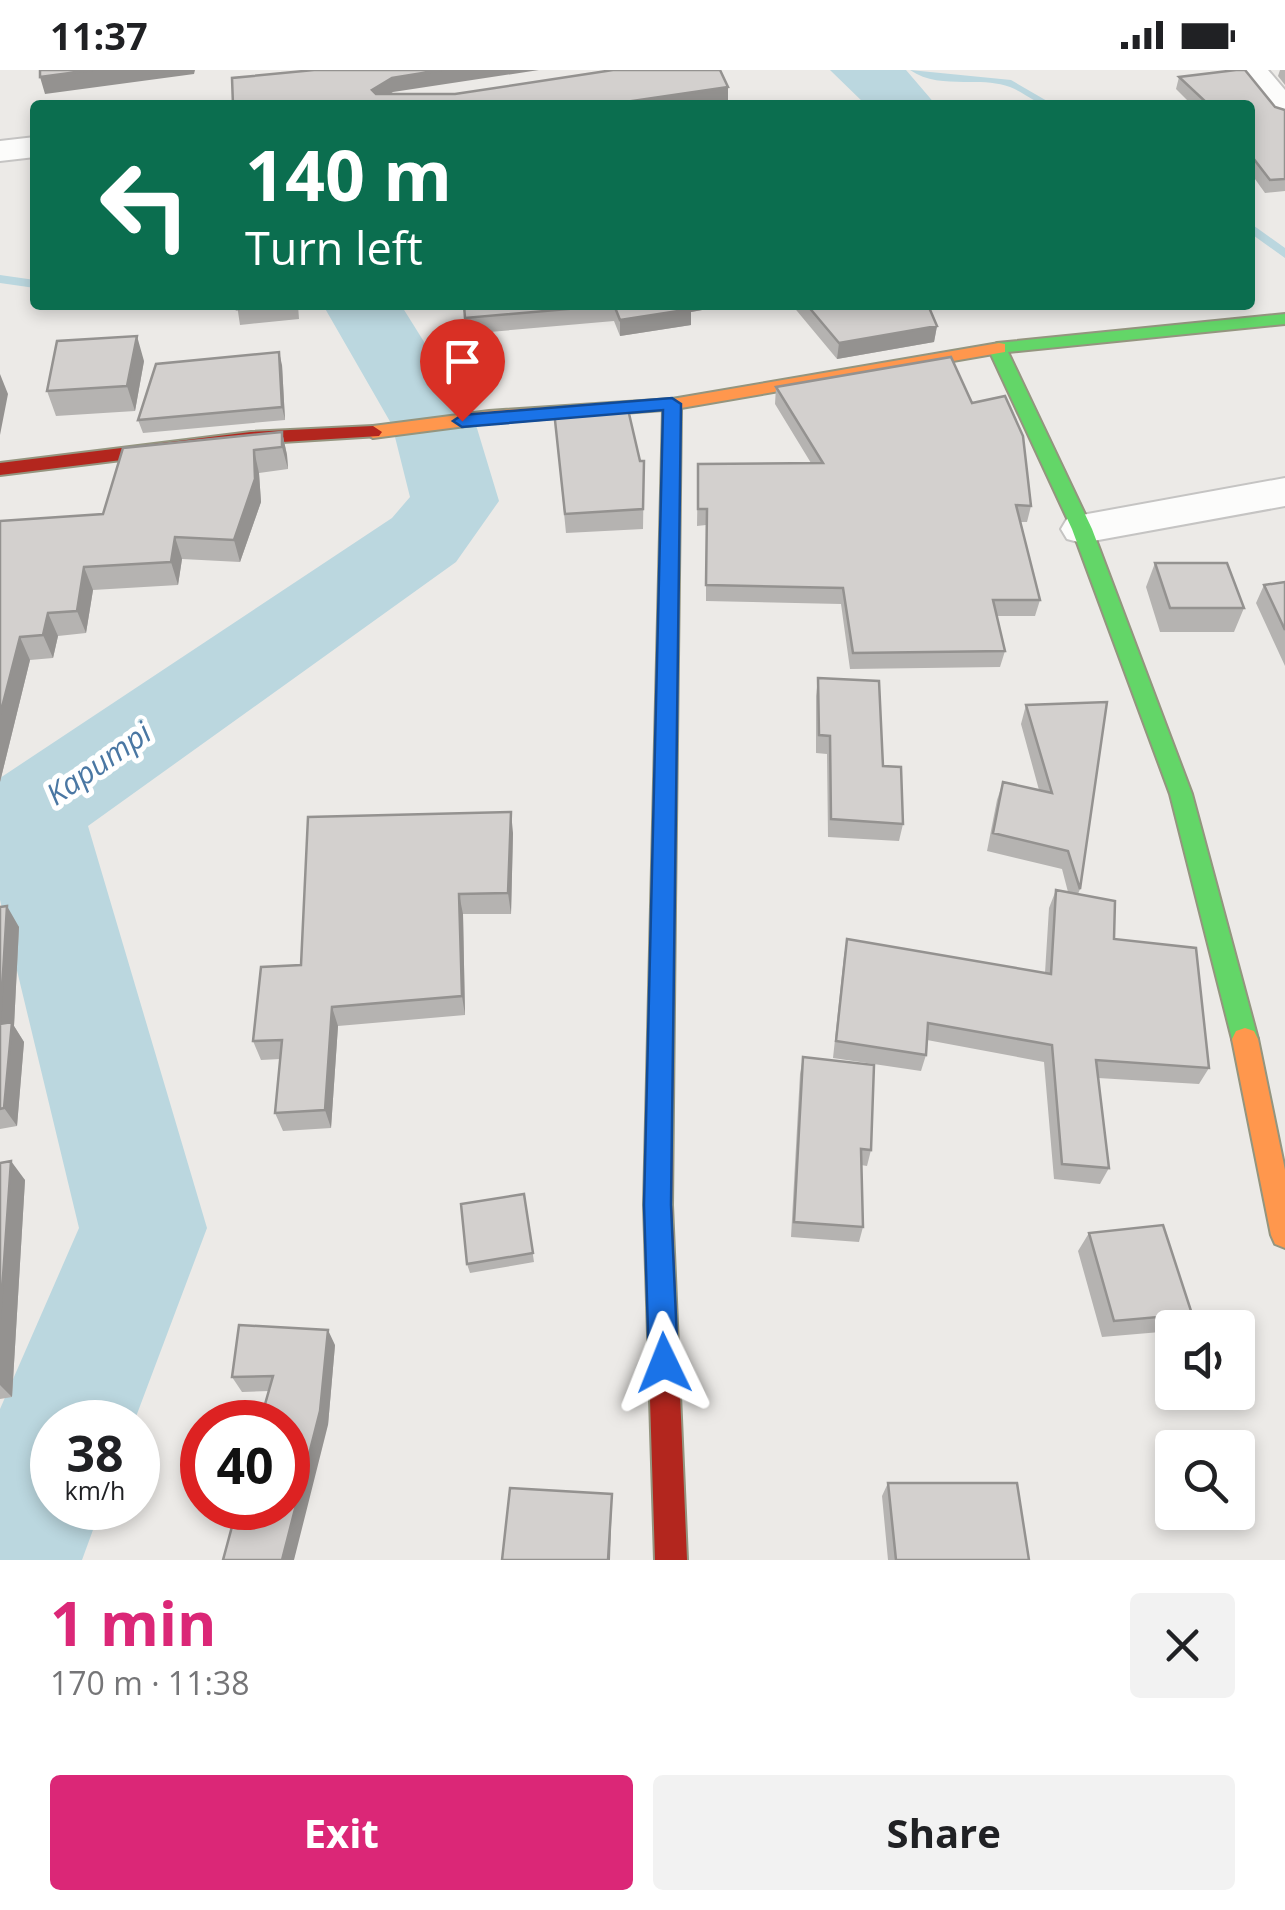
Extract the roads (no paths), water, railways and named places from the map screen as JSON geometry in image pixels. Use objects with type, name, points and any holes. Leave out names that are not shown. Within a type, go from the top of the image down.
[{"type":"street","points":[[1251,70],[1285,110]]},
{"type":"street","points":[[0,151],[30,148]]},
{"type":"street","points":[[0,469],[251,438],[344,436],[489,418],[672,404],[997,348],[1285,319]]},
{"type":"street","points":[[997,348],[1082,529],[1181,794],[1244,1036],[1285,1235]]},
{"type":"street","points":[[670,1560],[658,1205],[672,404]]},
{"type":"street","points":[[1082,529],[1285,492]]},
{"type":"waterway","name":"Kapumpi","points":[[862,70],[874,75],[898,100]]},
{"type":"waterway","points":[[915,70],[932,77],[1011,83],[1040,100]]},
{"type":"waterway","points":[[1255,231],[1285,254]]},
{"type":"waterway","points":[[0,279],[30,283]]},
{"type":"waterway","name":"Kapumpi","points":[[74,1400],[143,1228],[31,811],[424,540],[455,501],[434,425],[365,310]]},
{"type":"waterway","name":"Kapumpi","points":[[9,1560],[30,1507]]}]
